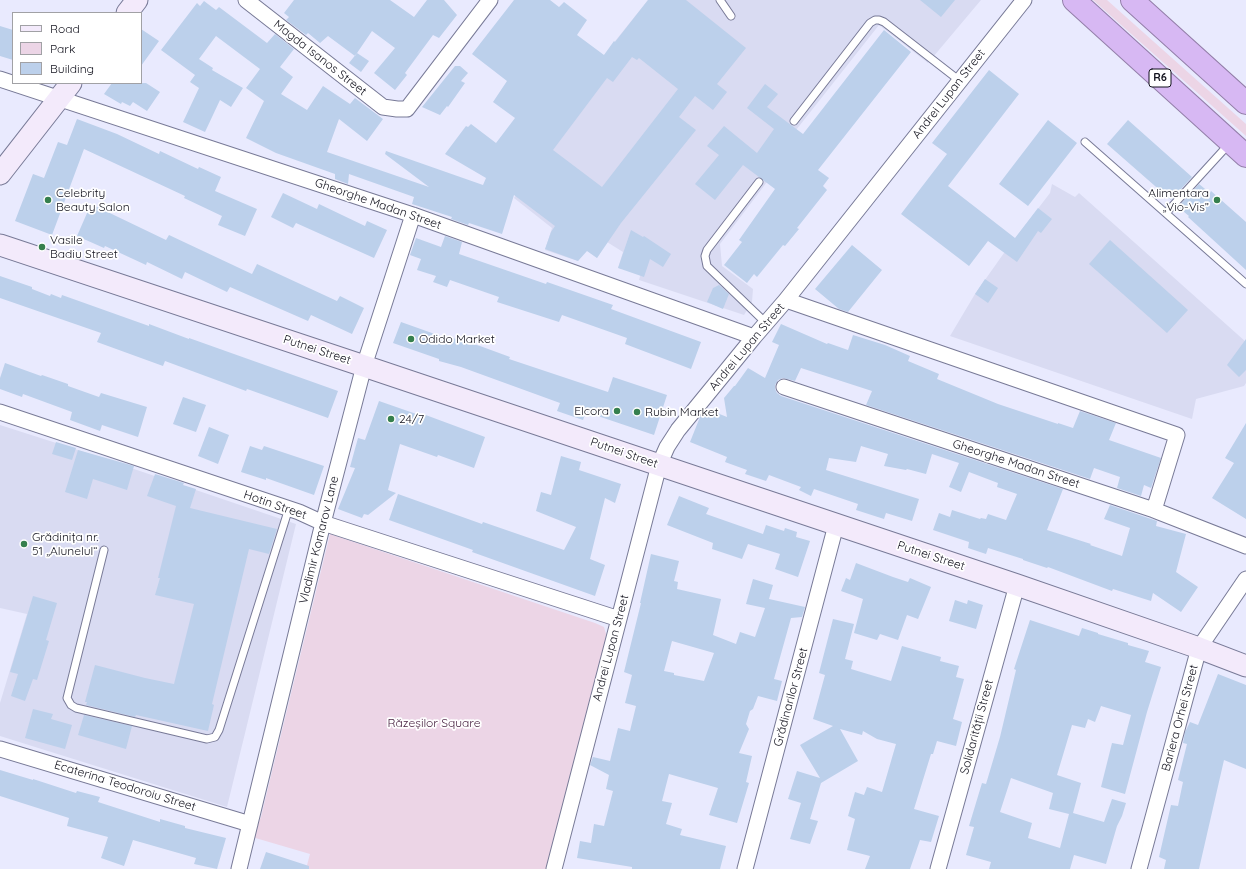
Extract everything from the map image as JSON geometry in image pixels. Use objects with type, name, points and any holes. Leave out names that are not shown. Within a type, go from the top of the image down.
[{"type":"highway","name":"R6","points":[[1074,0],[1238,149]]},
{"type":"highway","points":[[1132,0],[1246,103]]},
{"type":"street","points":[[128,12],[137,0]]},
{"type":"street","name":"Magda Isanos Street","points":[[246,0],[383,107],[397,109],[407,109],[490,0]]},
{"type":"street","name":"Andrei Lupan Street","points":[[554,869],[659,465],[667,447],[678,430],[786,300],[1024,0]]},
{"type":"street","name":"Gheorghe Madan Street","points":[[0,79],[12,81]]},
{"type":"street","name":"Gheorghe Madan Street","points":[[27,84],[65,91],[754,337]]},
{"type":"street","points":[[0,174],[65,91]]},
{"type":"street","name":"Vladimir Komarov Lane","points":[[239,869],[323,523],[364,366],[413,215]]},
{"type":"street","name":"Putnei Street","points":[[0,245],[1016,585],[1199,648],[1246,666]]},
{"type":"street","points":[[786,300],[1177,434],[1154,510]]},
{"type":"street","name":"Gheorghe Madan Street","points":[[784,387],[1154,510],[1246,546]]},
{"type":"street","name":"Hotin Street","points":[[0,412],[289,508],[323,523],[619,619]]},
{"type":"street","name":"Grădinarilor Street","points":[[745,869],[836,525]]},
{"type":"street","name":"Bariera Orhei Street","points":[[1139,869],[1199,648],[1246,578]]},
{"type":"street","name":"Solidarității Street","points":[[938,869],[1016,585]]},
{"type":"street","name":"Ecaterina Teodoroiu Street","points":[[0,749],[250,824]]},
{"type":"lane","points":[[720,0],[732,16]]},
{"type":"lane","points":[[794,121],[870,23],[875,20],[884,22],[960,81]]},
{"type":"lane","points":[[1085,142],[1246,284]]},
{"type":"lane","points":[[1166,213],[1238,149]]},
{"type":"lane","points":[[760,182],[707,250],[705,256],[707,266],[766,323]]},
{"type":"lane","points":[[104,550],[67,698],[71,705],[76,708],[207,739],[215,737],[219,730],[289,508]]},
{"type":"shaded area","points":[[648,0],[981,0],[928,63],[879,25],[785,144],[792,149],[720,244],[722,266],[753,289],[752,302],[744,315],[639,280],[641,273],[618,268],[623,252],[607,242],[597,258],[586,250],[578,261],[545,250],[552,228],[514,198],[596,65]]},
{"type":"shaded area","points":[[1052,184],[1075,197],[1079,193],[1246,342],[1246,383],[1244,386],[1196,399],[1192,419],[950,336],[975,294],[1050,193]]},
{"type":"shaded area","points":[[0,425],[296,524],[227,807],[0,736],[0,703],[27,614],[0,608]]},
{"type":"green space","points":[[1093,0],[1107,0],[1246,124],[1246,136]]},
{"type":"green space","name":"Răzeșilor Square","points":[[330,534],[604,627],[606,634],[605,645],[547,869],[306,869],[310,854],[252,837],[261,817]]},
{"type":"building","points":[[294,0],[390,0],[414,17],[427,0],[444,0],[457,15],[439,38],[433,35],[405,73],[407,75],[395,90],[374,73],[395,48],[372,31],[355,56],[328,36],[320,43],[308,33],[306,35],[286,20],[289,17],[284,13]]},
{"type":"building","points":[[514,0],[550,0],[559,7],[564,2],[587,20],[577,35],[604,55],[648,0],[686,0],[746,48],[717,84],[727,92],[713,110],[695,96],[679,117],[696,130],[621,223],[597,258],[587,251],[578,261],[545,249],[551,232],[555,226],[514,195],[502,234],[469,223],[468,225],[451,219],[452,217],[412,204],[414,197],[349,174],[348,184],[335,179],[335,174],[276,153],[246,138],[264,101],[246,88],[260,69],[216,36],[199,59],[213,68],[212,70],[243,88],[231,107],[220,100],[205,132],[183,122],[199,88],[190,82],[195,75],[161,50],[197,3],[200,6],[204,1],[216,10],[219,7],[267,43],[275,34],[294,49],[280,67],[293,77],[281,94],[307,110],[323,86],[350,104],[355,98],[383,119],[367,141],[339,119],[327,152],[429,187],[385,154],[386,151],[483,185],[486,178],[445,154],[466,126],[468,127],[471,124],[496,143],[515,118],[493,102],[507,81],[472,54]],"holes":[[[632,57],[637,60],[639,58],[678,89],[602,187],[553,150],[607,78],[613,82]]]},
{"type":"building","points":[[920,0],[955,0],[941,17]]},
{"type":"building","points":[[0,26],[12,30],[12,60],[0,56]]},
{"type":"building","points":[[142,30],[159,41],[142,65]]},
{"type":"building","points":[[884,30],[911,52],[818,170],[829,178],[823,186],[827,190],[785,246],[783,245],[757,277],[754,274],[747,283],[724,265],[742,242],[739,240],[775,189],[743,165],[715,200],[695,184],[719,155],[707,146],[724,126],[757,153],[774,129],[747,108],[765,84],[778,94],[767,107],[803,134]]},
{"type":"building","points":[[357,53],[369,61],[361,72],[349,63]]},
{"type":"building","points":[[455,66],[460,66],[468,73],[461,81],[465,83],[448,107],[447,106],[440,115],[422,107]]},
{"type":"building","points":[[989,70],[1019,94],[948,186],[1015,238],[1038,208],[1052,219],[1041,233],[1038,231],[1017,262],[988,241],[969,266],[901,214],[947,154],[932,143]]},
{"type":"building","points":[[146,83],[160,92],[147,111],[133,102],[130,106],[122,102],[121,104],[104,94],[111,84]]},
{"type":"building","points":[[77,119],[117,134],[159,154],[160,151],[198,169],[199,167],[221,177],[215,191],[257,209],[245,236],[218,225],[222,216],[184,198],[185,196],[84,149],[52,235],[15,221],[33,174],[44,178],[58,142],[67,145]]},
{"type":"building","points":[[1048,120],[1077,143],[1028,206],[999,184]]},
{"type":"building","points":[[1128,120],[1192,177],[1171,200],[1107,144]]},
{"type":"building","points":[[1199,184],[1210,193],[1211,191],[1246,222],[1246,270],[1178,207]]},
{"type":"building","points":[[283,193],[317,209],[319,204],[365,226],[367,221],[387,230],[374,258],[296,223],[293,228],[271,217]]},
{"type":"building","points":[[91,204],[166,240],[169,235],[252,274],[257,264],[337,301],[340,296],[364,308],[352,334],[311,315],[308,321],[230,287],[227,292],[185,272],[182,279],[147,262],[146,265],[105,246],[104,248],[77,236]]},
{"type":"building","points":[[631,230],[643,237],[644,236],[671,254],[663,267],[650,259],[644,277],[618,268]]},
{"type":"building","points":[[445,236],[462,242],[459,254],[613,305],[611,309],[701,342],[691,369],[625,344],[627,338],[562,315],[559,322],[497,302],[499,297],[450,280],[447,287],[433,282],[436,276],[417,270],[421,259],[410,255],[416,238],[441,247]]},
{"type":"building","points":[[1110,240],[1188,310],[1167,333],[1089,264]]},
{"type":"building","points":[[852,245],[882,270],[848,312],[839,309],[815,289]]},
{"type":"building","points":[[0,276],[32,287],[32,289],[50,296],[51,294],[61,298],[62,295],[338,391],[328,418],[247,389],[246,391],[165,361],[163,366],[97,342],[101,333],[0,298]]},
{"type":"building","points":[[985,279],[998,288],[988,303],[975,294]]},
{"type":"building","points":[[719,285],[729,294],[723,309],[707,302],[713,288]]},
{"type":"building","points":[[401,322],[446,338],[446,336],[480,346],[510,357],[509,359],[608,392],[613,377],[667,395],[654,435],[586,412],[583,420],[557,411],[560,403],[461,367],[439,361],[439,359],[393,343]]},
{"type":"building","points":[[781,324],[827,344],[828,343],[848,350],[853,335],[885,345],[910,356],[908,361],[939,374],[937,379],[998,404],[1058,424],[1073,428],[1080,411],[1116,423],[1109,440],[1161,458],[1151,488],[1144,485],[1141,496],[1117,488],[1120,477],[1094,468],[1090,479],[866,405],[872,391],[801,368],[795,381],[783,378],[778,380],[775,385],[777,393],[781,396],[1063,489],[1047,530],[1122,556],[1130,528],[1104,519],[1110,505],[1157,521],[1156,526],[1186,534],[1176,572],[1198,587],[1181,612],[1153,593],[1151,601],[1113,589],[1112,591],[1048,567],[1047,568],[988,548],[986,554],[968,548],[969,542],[933,530],[939,513],[950,517],[952,510],[980,519],[986,519],[988,514],[1006,520],[1017,494],[997,487],[998,483],[969,472],[961,492],[949,487],[959,463],[932,454],[926,474],[907,469],[884,466],[888,454],[861,446],[856,462],[829,458],[826,470],[919,499],[912,521],[886,513],[884,519],[856,510],[858,504],[814,489],[811,496],[799,490],[801,487],[769,475],[766,481],[745,474],[747,470],[725,462],[727,457],[690,442],[700,417],[707,409],[727,417],[724,398],[748,368],[765,378],[779,345],[772,342]]},
{"type":"building","points":[[1246,339],[1246,370],[1239,377],[1227,365]]},
{"type":"building","points":[[5,363],[68,384],[68,386],[99,397],[101,393],[147,407],[138,437],[102,425],[100,431],[70,420],[72,412],[23,394],[22,397],[0,389],[0,378]]},
{"type":"building","points":[[183,397],[206,405],[196,432],[173,424]]},
{"type":"building","points":[[379,401],[422,416],[423,414],[485,437],[474,468],[438,455],[437,457],[400,444],[388,490],[396,493],[368,515],[364,514],[362,518],[338,509],[355,468],[350,467],[358,438],[365,440]]},
{"type":"building","points":[[1246,423],[1246,519],[1212,498],[1234,463],[1225,458]]},
{"type":"building","points":[[209,427],[229,435],[218,464],[198,456]]},
{"type":"building","points":[[56,442],[76,448],[72,460],[52,454]]},
{"type":"building","points":[[250,446],[262,450],[264,446],[324,466],[314,495],[266,478],[266,480],[241,472]]},
{"type":"building","points":[[78,450],[134,466],[127,490],[93,479],[87,499],[65,492]]},
{"type":"building","points":[[561,456],[581,462],[579,470],[621,484],[615,503],[605,498],[590,559],[605,565],[595,596],[472,552],[473,550],[389,520],[398,494],[482,524],[483,522],[564,550],[576,527],[536,511],[541,492],[551,495]]},
{"type":"building","points":[[155,474],[184,483],[183,485],[196,489],[190,508],[277,529],[269,554],[249,549],[212,704],[214,705],[208,731],[136,715],[135,717],[86,705],[87,702],[85,702],[95,665],[174,684],[194,604],[155,595],[176,506],[147,496]]},
{"type":"building","points":[[679,496],[709,508],[706,514],[763,534],[766,525],[784,531],[785,528],[797,532],[796,537],[810,541],[798,577],[775,569],[780,554],[748,544],[742,559],[712,549],[713,543],[667,525]]},
{"type":"building","points":[[651,554],[679,561],[674,581],[678,582],[677,589],[721,599],[713,635],[736,644],[740,632],[755,637],[765,608],[746,604],[753,579],[773,585],[769,599],[805,607],[802,617],[791,618],[774,679],[782,681],[777,701],[758,696],[753,709],[750,711],[746,724],[749,729],[739,753],[752,756],[746,782],[749,783],[737,823],[709,815],[718,788],[669,774],[662,801],[672,803],[666,824],[682,829],[680,835],[726,846],[720,869],[632,869],[632,867],[577,858],[580,841],[591,843],[594,824],[604,826],[613,791],[606,789],[609,775],[590,765],[593,757],[610,761],[618,728],[630,731],[636,706],[625,703],[632,675],[624,672]],"holes":[[[672,641],[714,653],[704,681],[674,675],[674,673],[664,671]]]},
{"type":"building","points":[[856,563],[908,582],[910,578],[931,587],[918,619],[907,615],[898,640],[880,634],[877,640],[854,633],[863,599],[841,591],[846,578],[850,580]]},
{"type":"building","points":[[33,596],[57,603],[46,640],[49,641],[37,680],[33,679],[25,701],[11,696],[18,674],[10,672]]},
{"type":"building","points":[[955,600],[967,604],[968,600],[983,605],[976,629],[949,621]]},
{"type":"building","points":[[833,619],[854,624],[845,659],[853,661],[851,669],[891,681],[902,646],[941,657],[940,661],[959,666],[956,677],[964,679],[953,719],[962,722],[956,746],[937,741],[933,754],[931,754],[914,809],[939,816],[931,842],[920,840],[910,869],[865,869],[870,856],[847,850],[855,819],[848,816],[855,792],[864,795],[867,787],[882,792],[896,744],[877,739],[863,731],[862,735],[840,729],[858,761],[821,783],[810,819],[818,821],[810,844],[790,839],[801,803],[788,799],[797,771],[820,778],[800,745],[833,726],[813,719],[825,675],[819,673]]},
{"type":"building","points":[[1030,620],[1079,636],[1082,628],[1128,643],[1128,645],[1149,651],[1145,662],[1161,667],[1125,794],[1101,787],[1112,743],[1123,745],[1131,715],[1101,706],[1095,722],[1088,719],[1085,728],[1072,725],[1057,775],[1081,783],[1073,813],[1104,822],[1112,799],[1126,803],[1117,826],[1106,864],[1074,855],[1070,869],[989,869],[991,862],[966,855],[974,827],[969,826],[982,783],[986,784],[1000,737],[1016,670],[1014,669]],"holes":[[[1011,778],[1053,793],[1049,809],[1069,814],[1060,848],[1028,838],[1032,823],[1000,812]]]},
{"type":"building","points":[[1218,674],[1246,685],[1246,769],[1224,760],[1199,869],[1164,869],[1166,860],[1159,857],[1171,805],[1178,806],[1183,782],[1178,780],[1187,744],[1183,743],[1185,732],[1190,722],[1198,725]]},
{"type":"building","points":[[33,709],[53,714],[51,719],[72,725],[65,749],[25,738]]},
{"type":"building","points":[[84,715],[132,726],[126,749],[78,735]]},
{"type":"building","points":[[0,770],[76,793],[77,791],[100,797],[98,802],[160,822],[160,819],[185,826],[185,828],[226,838],[217,869],[194,864],[196,858],[133,840],[124,866],[101,858],[108,837],[67,826],[69,818],[0,796]]},
{"type":"building","points":[[266,852],[309,866],[309,869],[260,869]]},
{"type":"place","name":"Celebrity Beauty Salon","points":[[48,200]]},
{"type":"place","name":"Alimentara „Vio-Vis”","points":[[1217,200]]},
{"type":"place","name":"Vasile Badiu Street","points":[[42,247]]},
{"type":"place","name":"Odido Market","points":[[411,339]]},
{"type":"place","name":"Elcora","points":[[617,411]]},
{"type":"place","name":"Rubin Market","points":[[637,412]]},
{"type":"place","name":"24/7","points":[[391,419]]},
{"type":"place","name":"Grădinița nr. 51 „Alunelul“","points":[[24,544]]}]
